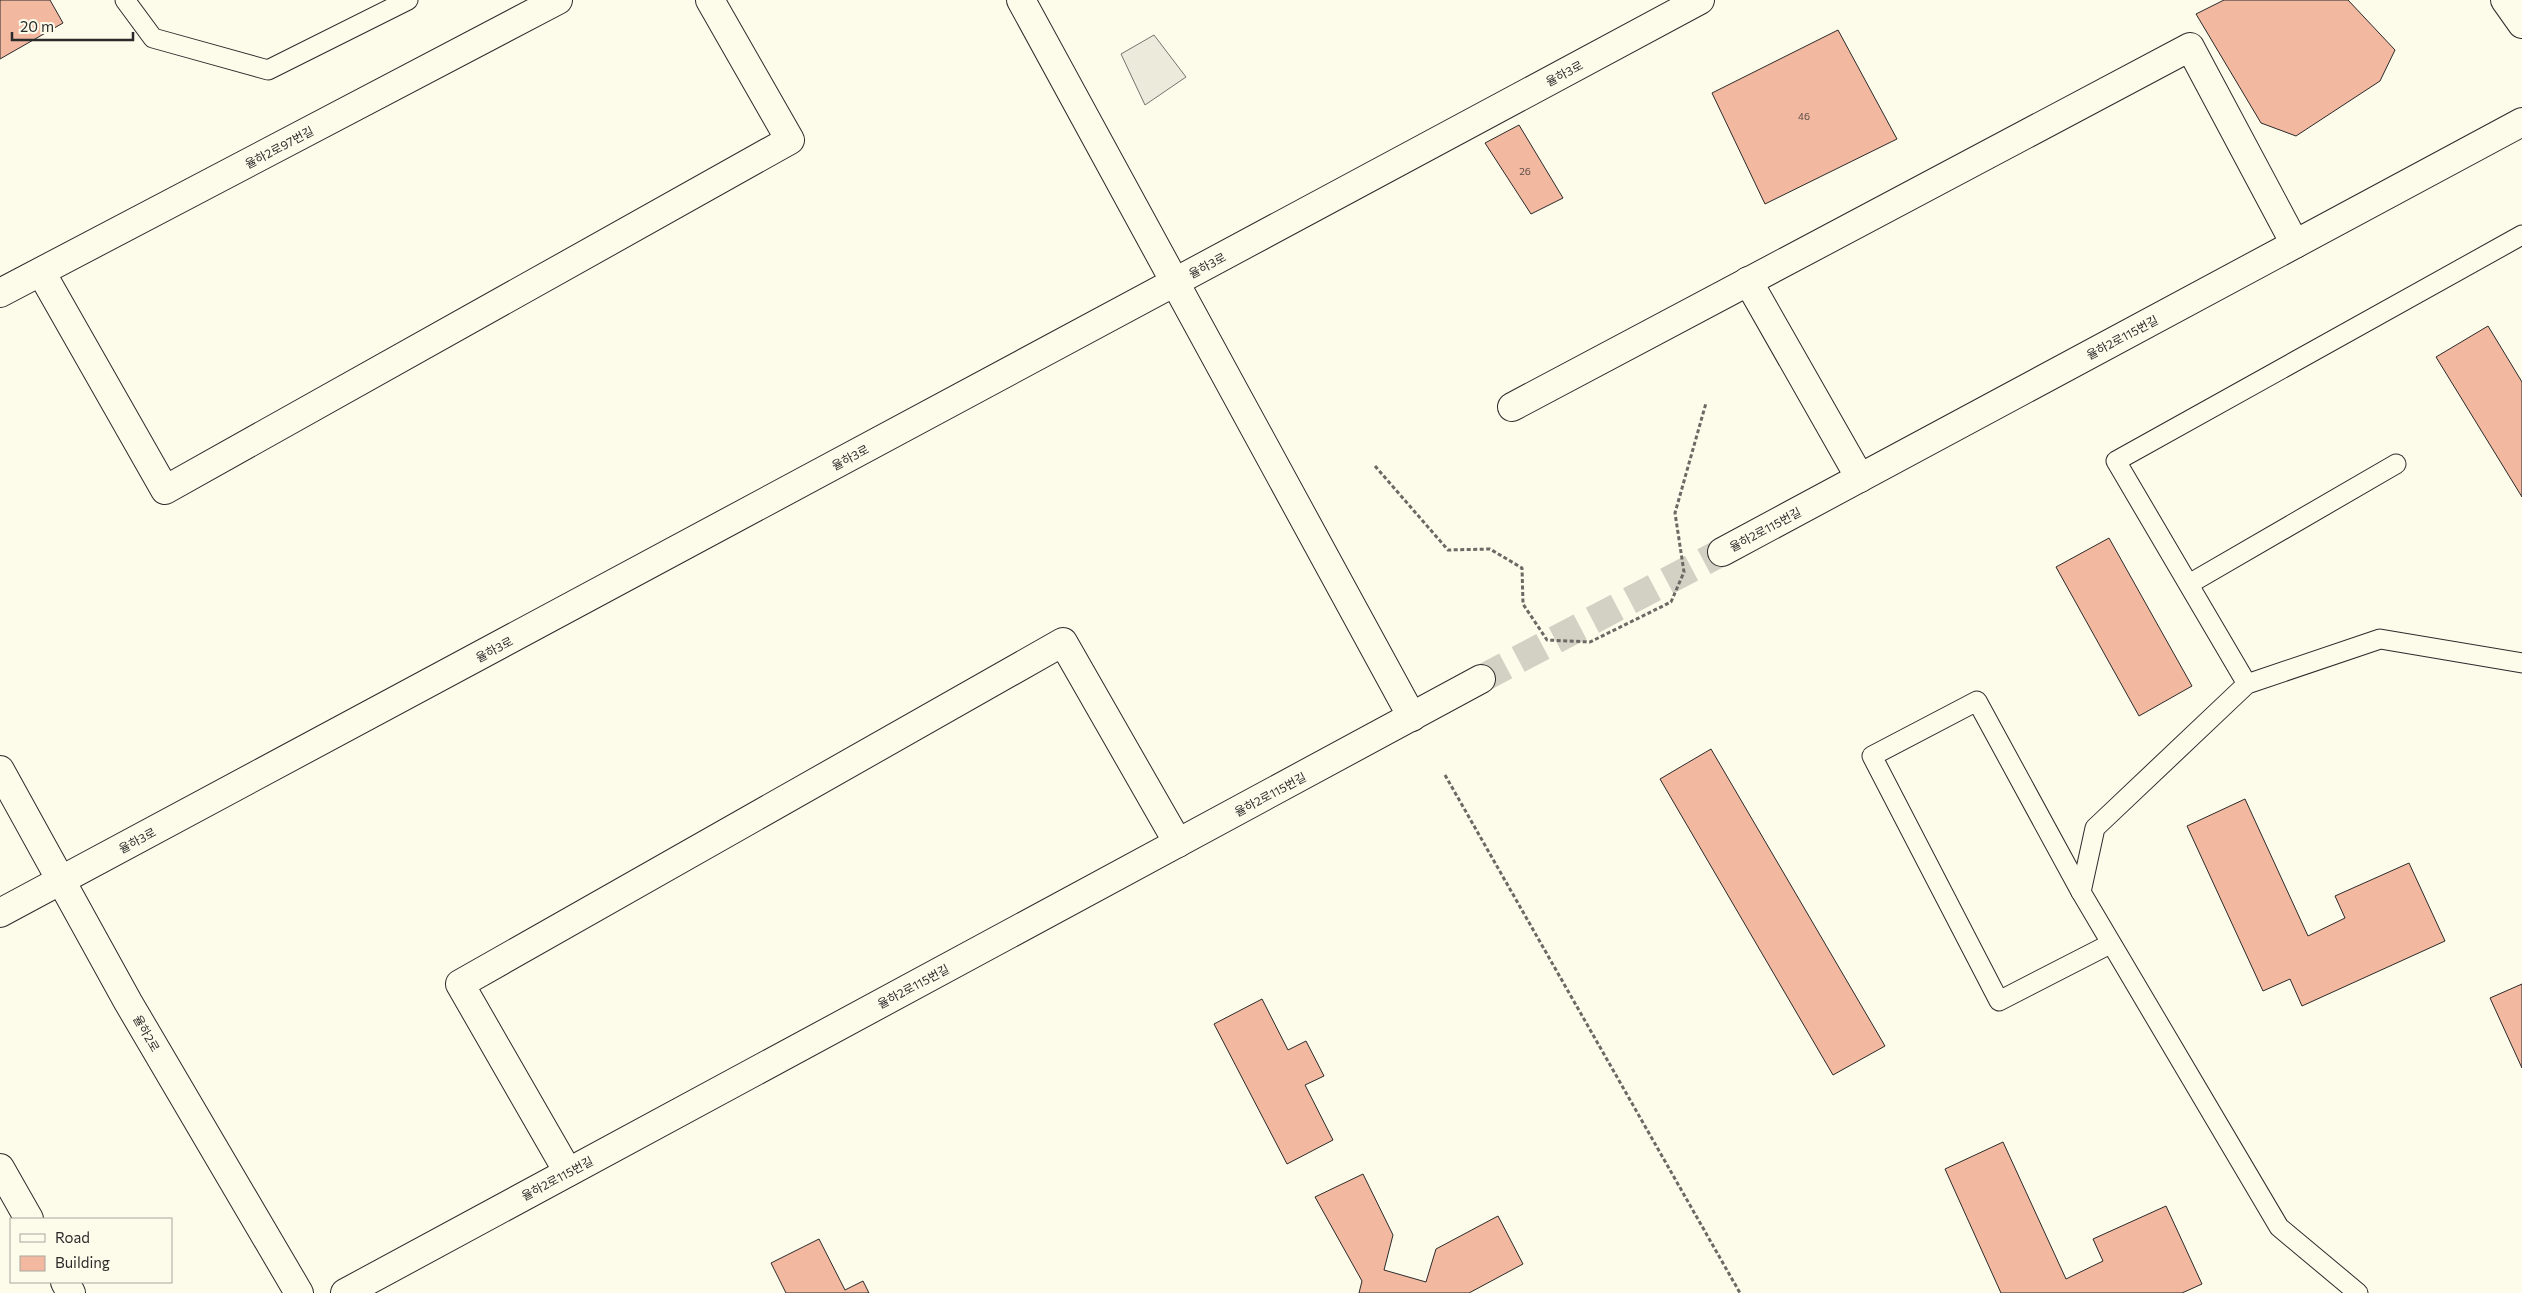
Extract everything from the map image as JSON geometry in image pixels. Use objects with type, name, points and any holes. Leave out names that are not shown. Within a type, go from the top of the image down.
[{"type":"street","name":"율하2로97번길","points":[[0,293],[558,0]]},
{"type":"street","points":[[41,272],[166,490],[790,140],[710,0]]},
{"type":"street","points":[[1021,0],[1412,717]]},
{"type":"street","name":"율하3로","points":[[0,913],[1700,0]]},
{"type":"street","points":[[2505,0],[2522,24]]},
{"type":"street","points":[[1512,407],[2190,47],[2295,244]]},
{"type":"street","name":"율하2로115번길","points":[[1722,552],[2522,122]]},
{"type":"street","points":[[1748,281],[1860,478]]},
{"type":"street","points":[[568,1172],[460,984],[1063,642],[1178,843]]},
{"type":"street","name":"율하2로115번길","points":[[345,1293],[1481,679]]},
{"type":"street","name":"율하2로","points":[[0,770],[128,1002],[299,1293]]},
{"type":"street","points":[[0,1168],[28,1218]]},
{"type":"lane","points":[[125,0],[153,38],[268,70],[408,0]]},
{"type":"lane","points":[[2247,684],[2116,461],[2522,235]]},
{"type":"lane","points":[[2189,584],[2396,464]]},
{"type":"lane","points":[[2081,892],[2095,828],[2247,684],[2380,639],[2522,663]]},
{"type":"lane","points":[[2110,944],[1999,1001],[1872,756],[1977,702],[2110,944],[2279,1227],[2358,1293]]},
{"type":"path","points":[[1375,466],[1448,550],[1490,549],[1522,568],[1523,604],[1547,640],[1590,642],[1671,602],[1684,572],[1675,513],[1706,403]]},
{"type":"path","points":[[1445,775],[1740,1293]]},
{"type":"shaded area","points":[[1154,35],[1186,77],[1145,105],[1121,54]]},
{"type":"building","points":[[0,0],[50,0],[63,23],[0,59]]},
{"type":"building","points":[[2224,0],[2348,0],[2395,50],[2380,81],[2296,136],[2261,123],[2196,14]]},
{"type":"building","points":[[1838,30],[1897,139],[1765,204],[1712,93]]},
{"type":"building","points":[[1519,125],[1563,198],[1531,214],[1485,143]]},
{"type":"building","points":[[2488,326],[2522,382],[2522,497],[2436,357]]},
{"type":"building","points":[[2109,538],[2192,686],[2139,716],[2056,567]]},
{"type":"building","points":[[1711,749],[1885,1046],[1833,1075],[1660,779]]},
{"type":"building","points":[[2245,799],[2308,936],[2345,918],[2335,896],[2409,863],[2445,941],[2302,1006],[2290,979],[2263,991],[2187,826]]},
{"type":"building","points":[[2522,984],[2522,1068],[2490,998]]},
{"type":"building","points":[[1262,999],[1288,1050],[1306,1041],[1324,1076],[1305,1085],[1333,1140],[1287,1164],[1214,1024]]},
{"type":"building","points":[[2003,1142],[2066,1279],[2103,1261],[2093,1239],[2166,1206],[2202,1284],[2182,1293],[2001,1293],[1945,1169]]},
{"type":"building","points":[[1363,1174],[1393,1235],[1384,1270],[1426,1282],[1436,1249],[1498,1216],[1523,1264],[1469,1293],[1359,1293],[1362,1281],[1315,1197]]},
{"type":"building","points":[[819,1239],[845,1290],[863,1281],[869,1293],[786,1293],[771,1263]]},
{"type":"tunnel","points":[[1481,679],[1722,552]]}]
